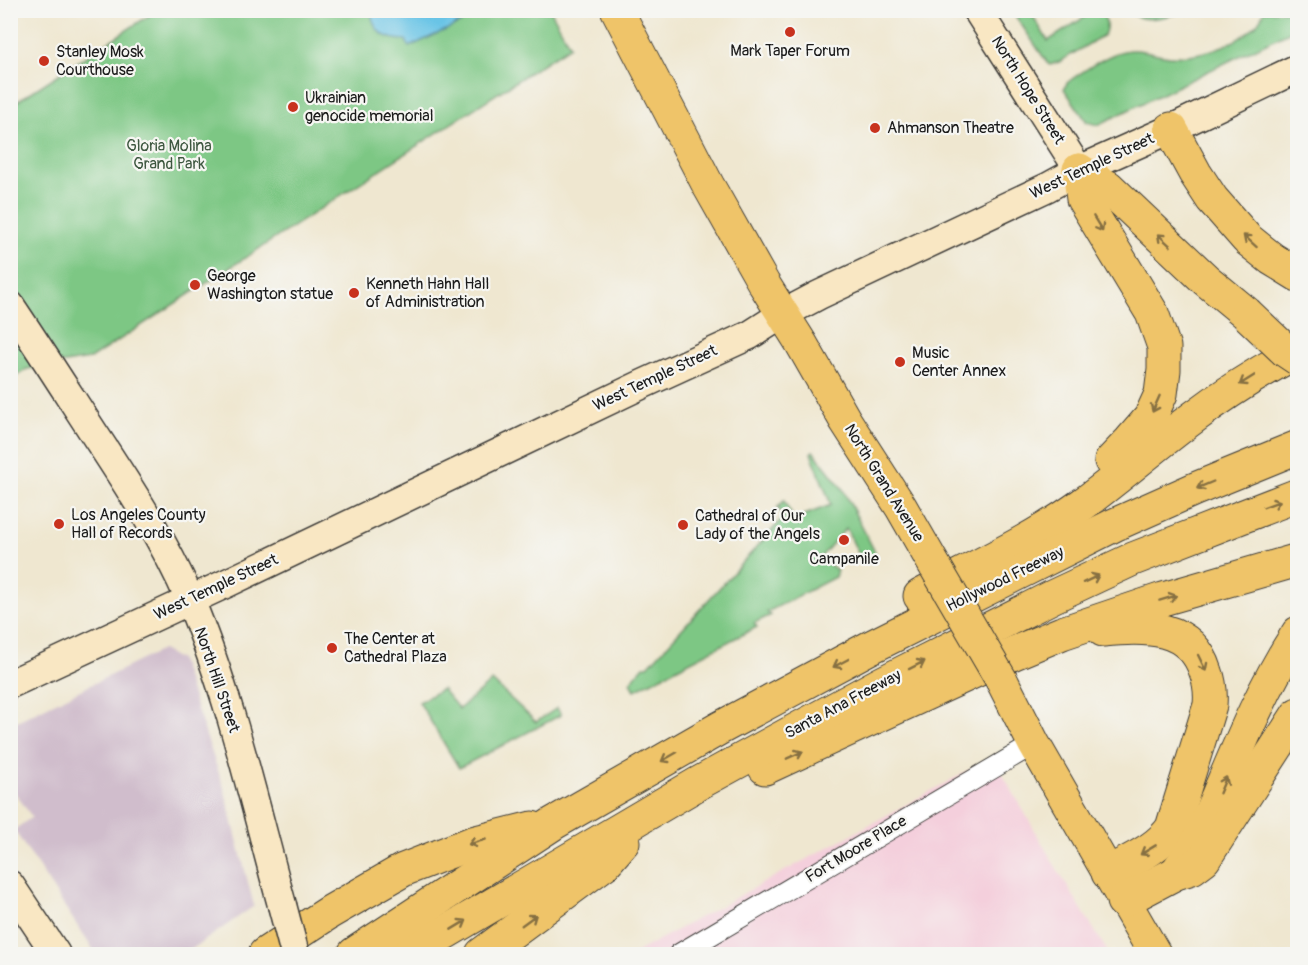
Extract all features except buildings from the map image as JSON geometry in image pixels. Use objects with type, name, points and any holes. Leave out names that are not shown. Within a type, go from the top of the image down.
[{"type":"highway","points":[[1171,129],[1212,199],[1247,239],[1272,259],[1298,275]]},
{"type":"highway","points":[[1079,170],[1108,187],[1206,280],[1298,359]]},
{"type":"highway","points":[[1011,549],[1048,514],[1088,483],[1130,441],[1150,418],[1161,394],[1164,346],[1152,313],[1083,199],[1079,170]]},
{"type":"highway","points":[[354,954],[554,823],[720,728],[781,670],[1011,549],[1050,526],[1083,504],[1192,417],[1265,368],[1298,351]]},
{"type":"highway","name":"Hollywood Freeway","points":[[720,728],[945,609],[1114,525],[1298,447]]},
{"type":"highway","name":"Santa Ana Freeway","points":[[409,954],[699,783],[872,689],[1054,596],[1133,559],[1298,495]]},
{"type":"highway","points":[[1008,667],[1062,633],[1163,599],[1298,560]]},
{"type":"highway","points":[[699,783],[769,767],[1008,667],[1070,636],[1097,631],[1142,628],[1162,631],[1182,638],[1193,647],[1204,664],[1211,694],[1210,705],[1172,828],[1165,838],[1153,847],[1108,873]]},
{"type":"highway","points":[[1176,873],[1194,849],[1256,708],[1280,660],[1298,633]]},
{"type":"highway","points":[[1124,901],[1176,873],[1192,868],[1204,859],[1298,714]]},
{"type":"highway","points":[[482,954],[604,864],[648,814]]},
{"type":"highway","points":[[265,954],[330,912],[403,870],[472,843],[554,823]]},
{"type":"main road","name":"North Grand Avenue","points":[[617,10],[708,185],[764,284],[936,568],[1008,667],[1034,744],[1155,954]]},
{"type":"main road","name":"North Hope Street","points":[[977,10],[1079,170]]},
{"type":"main road","name":"West Temple Street","points":[[10,684],[750,335],[783,314],[819,296],[1079,170],[1298,68]]},
{"type":"main road","name":"North Hill Street","points":[[10,305],[114,464],[154,530],[189,599],[222,689],[245,766],[295,954]]},
{"type":"main road","points":[[10,885],[56,954]]},
{"type":"street","name":"Fort Moore Place","points":[[679,954],[1034,744]]},
{"type":"shaded area","points":[[162,650],[180,660],[224,788],[254,906],[185,954],[96,954],[14,830],[32,817],[11,787],[11,724]]},
{"type":"shaded area","points":[[993,757],[1109,954],[633,954]]},
{"type":"green space","name":"Gloria Molina Grand Park","points":[[156,11],[551,11],[570,46],[90,359],[27,369],[11,380],[10,106]]},
{"type":"green space","points":[[1012,11],[1030,11],[1048,41],[1094,11],[1100,11],[1107,25],[1104,35],[1050,65]]},
{"type":"green space","points":[[1130,11],[1187,11],[1148,19],[1141,18]]},
{"type":"green space","points":[[1264,11],[1297,11],[1297,28],[1098,125],[1087,122],[1064,89],[1067,83],[1090,67],[1124,51],[1136,50],[1182,56],[1224,46],[1249,31]]},
{"type":"green space","points":[[813,451],[842,488],[876,554],[869,559],[858,553],[846,528],[820,558],[837,570],[835,577],[767,612],[771,615],[754,623],[757,627],[635,690],[630,682],[644,666],[648,666],[785,516],[777,508],[784,501],[794,519],[831,505],[811,453]]},
{"type":"green space","points":[[492,681],[536,722],[557,708],[561,715],[459,768],[419,702],[442,689],[459,709]]},
{"type":"water","points":[[371,11],[455,11],[461,23],[409,47],[406,40],[392,38],[381,33],[374,24]]},
{"type":"place","name":"Mark Taper Forum","points":[[790,32]]},
{"type":"place","name":"Stanley Mosk Courthouse","points":[[44,61]]},
{"type":"place","name":"Ukrainian genocide memorial","points":[[293,107]]},
{"type":"place","name":"Ahmanson Theatre","points":[[875,128]]},
{"type":"place","name":"George Washington statue","points":[[195,285]]},
{"type":"place","name":"Kenneth Hahn Hall of Administration","points":[[354,293]]},
{"type":"place","name":"Music Center Annex","points":[[900,362]]},
{"type":"place","name":"Los Angeles County Hall of Records","points":[[59,524]]},
{"type":"place","name":"Cathedral of Our Lady of the Angels","points":[[683,525]]},
{"type":"place","name":"Campanile","points":[[844,540]]},
{"type":"place","name":"The Center at Cathedral Plaza","points":[[332,648]]}]
